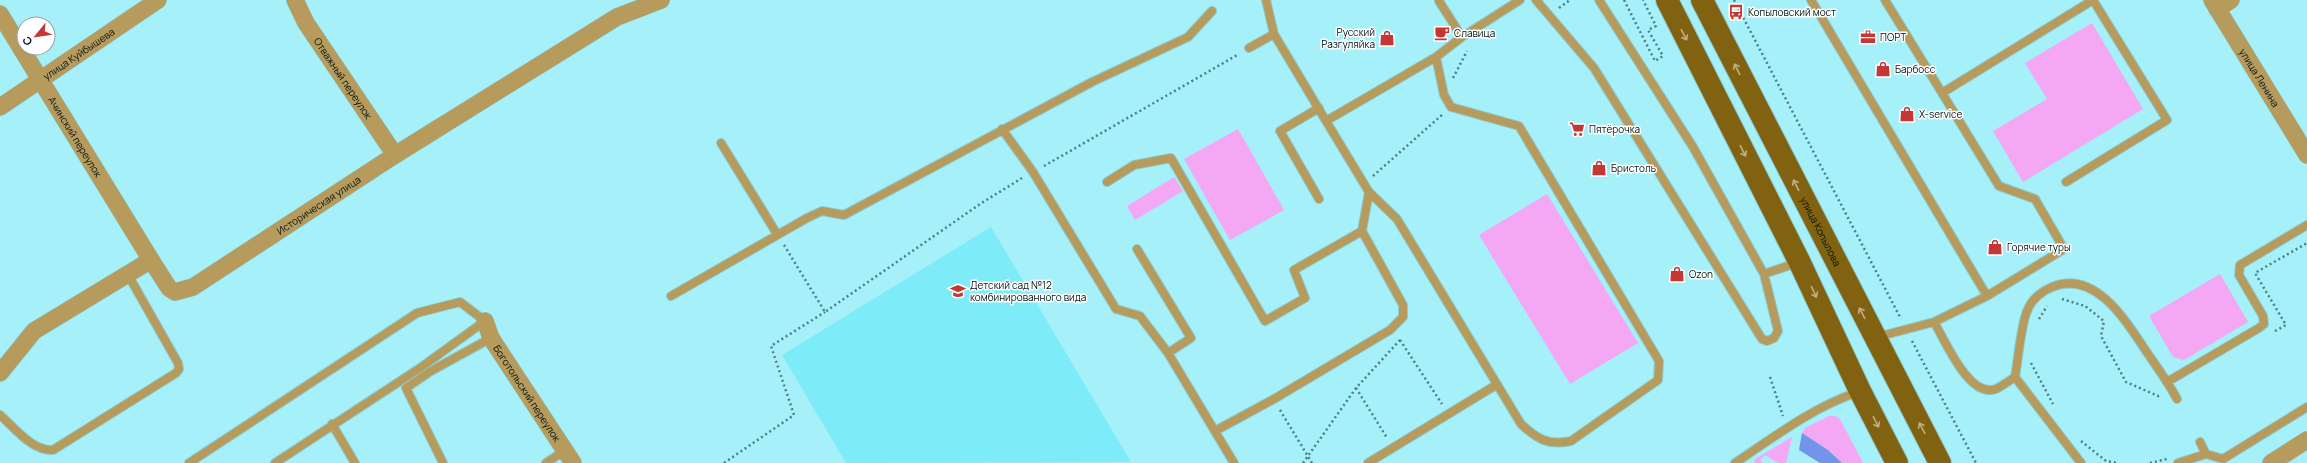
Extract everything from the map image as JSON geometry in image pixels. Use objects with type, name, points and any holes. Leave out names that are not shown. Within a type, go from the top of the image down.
[{"type":"main road","points":[[1667,0],[1799,261],[1860,391],[1897,463]]},
{"type":"main road","name":"улица Копылова","points":[[1702,0],[1874,338],[1940,463]]},
{"type":"street","name":"улица Куйбышева","points":[[2,101],[41,78],[158,0]]},
{"type":"street","name":"Отважный переулок","points":[[295,0],[306,23],[395,155]]},
{"type":"street","name":"Историческая улица","points":[[151,260],[169,288],[176,292],[184,290],[395,155],[617,17],[661,0]]},
{"type":"street","name":"улица Ленина","points":[[2220,3],[2307,155]]},
{"type":"street","name":"Ачинский переулок","points":[[0,14],[41,78],[151,260]]},
{"type":"street","points":[[0,372],[34,331],[127,273],[151,260]]},
{"type":"street","name":"Боготольский переулок","points":[[485,321],[491,338],[568,457]]},
{"type":"street","points":[[2271,463],[2307,440]]},
{"type":"lane","points":[[1266,0],[1274,34],[1326,121],[1369,192],[1397,219],[1496,385],[1521,424],[1535,438],[1561,444],[1571,441],[1658,380],[1660,361],[1519,126],[1451,107],[1444,95],[1436,57]]},
{"type":"lane","points":[[1326,121],[1436,57],[1462,37],[1520,0]]},
{"type":"lane","points":[[1536,0],[1594,68],[1762,339],[1766,341],[1774,338],[1778,331],[1764,274],[1693,146],[1599,0]]},
{"type":"lane","points":[[1811,0],[1987,296]]},
{"type":"lane","points":[[1874,338],[1934,322],[1987,296],[2064,249],[2035,199],[1999,186],[1885,0]]},
{"type":"lane","points":[[1942,93],[2093,0],[2167,120],[2066,182]]},
{"type":"lane","points":[[1439,1],[1462,37]]},
{"type":"lane","points":[[671,296],[777,234],[822,211],[844,215],[1092,82],[1188,37],[1212,11]]},
{"type":"lane","points":[[1250,48],[1274,34]]},
{"type":"lane","points":[[1319,108],[1280,131],[1319,199]]},
{"type":"lane","points":[[1002,129],[1032,172],[1116,309],[1140,316],[1168,353],[1234,463]]},
{"type":"lane","points":[[722,143],[777,234]]},
{"type":"lane","points":[[1107,182],[1134,165],[1171,158],[1265,321],[1305,298],[1294,270],[1362,231]]},
{"type":"lane","points":[[1215,431],[1274,399],[1395,326],[1403,317],[1403,305],[1362,231],[1369,192]]},
{"type":"lane","points":[[2167,382],[2264,324],[2263,316],[2239,275],[2240,265],[2307,225]]},
{"type":"lane","points":[[1137,249],[1191,338],[1168,353]]},
{"type":"lane","points":[[1764,274],[1799,261]]},
{"type":"lane","points":[[0,415],[32,444],[45,450],[53,450],[176,373],[178,363],[127,273]]},
{"type":"lane","points":[[2080,463],[2015,377],[2027,309],[2036,297],[2045,289],[2070,282],[2084,286],[2111,304],[2124,318],[2173,391],[2177,400]]},
{"type":"lane","points":[[189,463],[417,313],[460,302],[485,321],[420,368],[332,424],[288,459],[275,463]]},
{"type":"lane","points":[[1934,322],[1971,383],[1982,389],[1995,389],[2015,377]]},
{"type":"lane","points":[[443,463],[406,388],[431,371],[491,338]]},
{"type":"lane","points":[[1368,463],[1496,385]]},
{"type":"lane","points":[[1735,463],[1787,428],[1841,398],[1860,391]]},
{"type":"lane","points":[[2178,463],[2206,454],[2223,459],[2307,407]]},
{"type":"lane","points":[[332,424],[355,463]]},
{"type":"lane","points":[[2200,442],[2206,454]]},
{"type":"lane","points":[[546,463],[568,457]]},
{"type":"path","points":[[1624,0],[1655,62],[1663,56],[1648,30],[1656,26],[1643,0]]},
{"type":"path","points":[[1734,0],[1976,463]]},
{"type":"path","points":[[1444,95],[1480,25]]},
{"type":"path","points":[[724,463],[794,415],[771,346],[825,312],[980,204],[1032,172],[1250,48]]},
{"type":"path","points":[[1364,184],[1451,107]]},
{"type":"path","points":[[777,234],[825,312]]},
{"type":"path","points":[[2054,302],[2061,299],[2085,306],[2104,321],[2101,336],[2126,382],[2158,396],[2173,391]]},
{"type":"path","points":[[2038,322],[2048,305]]},
{"type":"path","points":[[1395,335],[1400,340],[1449,414]]},
{"type":"path","points":[[1303,463],[1356,388],[1400,340]]},
{"type":"path","points":[[2032,357],[2031,364],[2057,410]]},
{"type":"path","points":[[1770,377],[1781,411]]},
{"type":"path","points":[[1356,388],[1393,448]]},
{"type":"path","points":[[1274,399],[1312,463]]},
{"type":"path","points":[[2079,438],[2106,461],[2118,463]]},
{"type":"path","points":[[2150,463],[2168,459]]},
{"type":"shaded area","points":[[2092,23],[2143,109],[2023,182],[1993,131],[2047,99],[2025,63]]},
{"type":"shaded area","points":[[1238,129],[1284,210],[1230,240],[1184,159]]},
{"type":"shaded area","points":[[1174,177],[1183,191],[1135,220],[1127,206]]},
{"type":"shaded area","points":[[1547,194],[1638,343],[1570,384],[1479,235]]},
{"type":"shaded area","name":"Детский сад №12 комбинированного вида","points":[[991,227],[1131,462],[846,463],[782,355]]},
{"type":"shaded area","points":[[2220,274],[2248,322],[2184,360],[2173,357],[2149,316]]},
{"type":"shaded area","points":[[1829,416],[1835,416],[1840,419],[1863,463],[1842,463],[1828,450],[1802,433],[1805,428]]},
{"type":"shaded area","points":[[1802,433],[1828,450],[1842,463],[1820,463],[1799,450]]},
{"type":"shaded area","points":[[1792,437],[1786,463],[1778,463],[1765,455],[1760,460],[1764,463],[1754,463],[1755,459]]},
{"type":"place","name":"Копыловский мост","points":[[1736,12]]},
{"type":"place","name":"Славица","points":[[1442,33]]},
{"type":"place","name":"ПОРТ","points":[[1868,37]]},
{"type":"place","name":"Русский Разгуляйка","points":[[1387,38]]},
{"type":"place","name":"Барбосс","points":[[1883,69]]},
{"type":"place","name":"X-service","points":[[1907,114]]},
{"type":"place","name":"Пятёрочка","points":[[1577,129]]},
{"type":"place","name":"Бристоль","points":[[1599,168]]},
{"type":"place","name":"Горячие туры","points":[[1995,247]]},
{"type":"place","name":"Ozon","points":[[1677,274]]},
{"type":"place","name":"Детский сад №12 комбинированного вида","points":[[958,291]]}]
